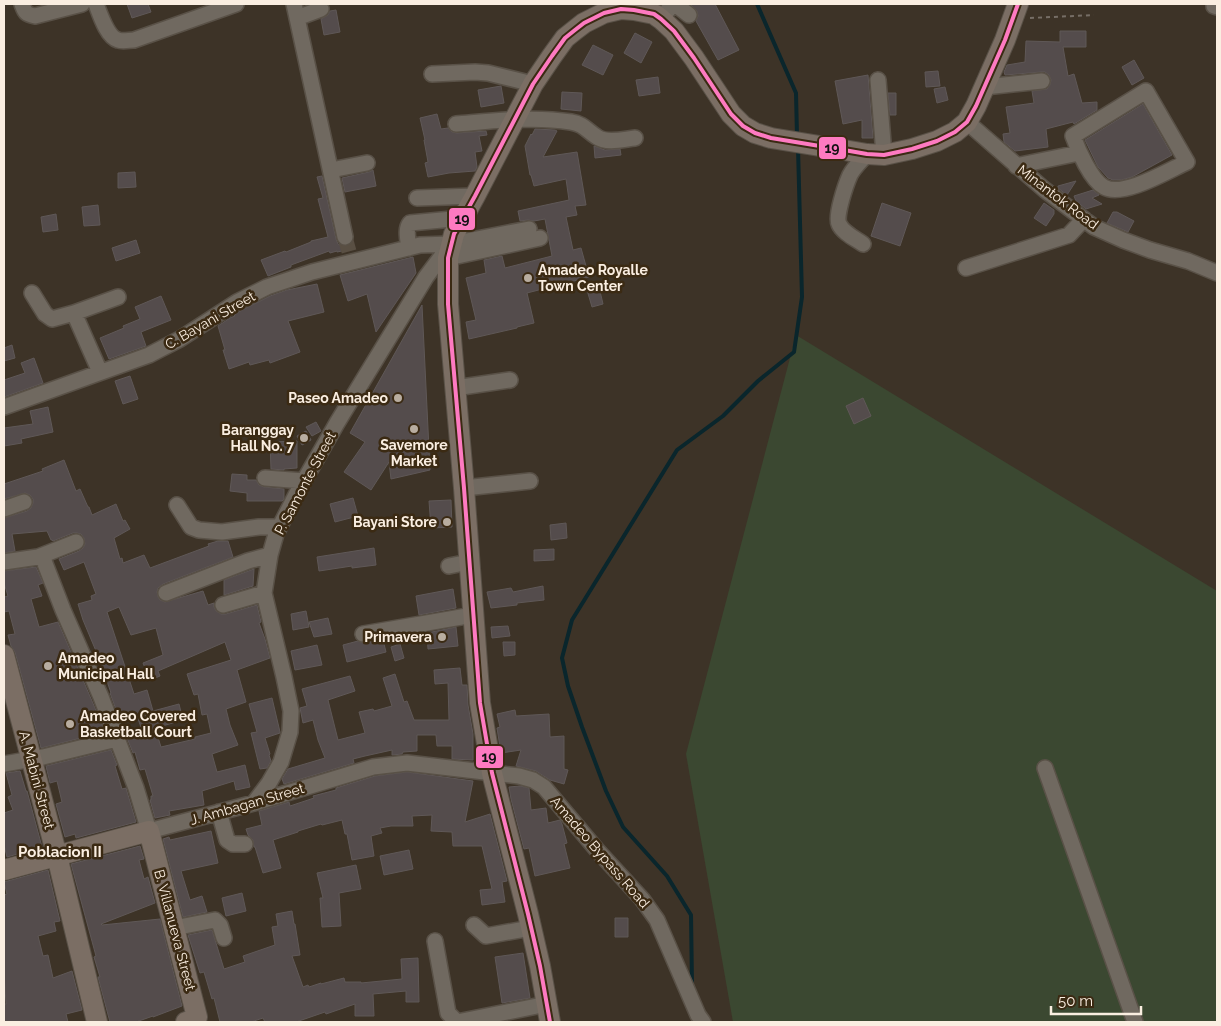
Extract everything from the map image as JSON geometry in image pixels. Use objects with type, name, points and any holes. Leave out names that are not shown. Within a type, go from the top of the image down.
[{"type":"main road","points":[[548,1013],[531,928],[492,773],[480,703],[448,304],[449,251],[454,234],[533,84],[565,38],[606,8],[654,14],[661,19],[674,32],[694,58],[731,114],[743,126],[755,133],[772,138],[876,154],[912,149],[955,132],[967,122],[985,87],[1015,11]]},
{"type":"main road","name":"A. Mabini Street","points":[[4,655],[9,693],[31,758],[97,1022]]},
{"type":"main road","name":"J. Ambagan Street","points":[[4,870],[149,831]]},
{"type":"main road","name":"B. Villanueva Street","points":[[149,831],[197,1016],[193,1021]]},
{"type":"street","points":[[22,4],[25,12],[35,16],[82,4]]},
{"type":"street","points":[[96,4],[110,35],[121,41],[134,40],[236,4]]},
{"type":"street","points":[[661,19],[672,5],[675,4],[689,15]]},
{"type":"street","points":[[1214,4],[1217,7]]},
{"type":"street","points":[[320,9],[296,11],[345,237]]},
{"type":"street","points":[[432,74],[488,73],[533,84]]},
{"type":"street","points":[[863,244],[843,230],[838,218],[850,175],[855,168],[876,154],[878,80]]},
{"type":"street","points":[[985,87],[1042,81]]},
{"type":"street","points":[[1146,91],[1186,162],[1139,185],[1121,189],[1110,189],[1097,181],[1079,153],[1073,136],[1146,91]]},
{"type":"street","points":[[456,124],[514,119],[571,122],[584,126],[597,138],[604,140],[635,138]]},
{"type":"street","name":"Minantok Road","points":[[967,122],[1045,190],[1094,227],[1123,240],[1188,261],[1217,274]]},
{"type":"street","points":[[1016,166],[1079,153]]},
{"type":"street","points":[[331,170],[367,163]]},
{"type":"street","points":[[417,198],[475,196]]},
{"type":"street","points":[[409,248],[407,229],[410,223],[463,218]]},
{"type":"street","points":[[966,268],[1069,235],[1084,219]]},
{"type":"street","name":"C. Bayani Street","points":[[4,407],[149,355],[180,339],[237,302],[267,287],[350,258],[420,245],[449,251],[535,233]]},
{"type":"street","name":"P. Samonte Street","points":[[254,803],[269,783],[281,762],[290,732],[291,711],[264,593],[270,555],[279,527],[304,481],[426,276],[449,251]]},
{"type":"street","points":[[32,293],[45,314],[52,319],[74,314],[118,297]]},
{"type":"street","points":[[74,314],[100,372]]},
{"type":"street","points":[[455,388],[510,380]]},
{"type":"street","points":[[265,478],[304,481]]},
{"type":"street","points":[[464,488],[530,481]]},
{"type":"street","points":[[4,509],[24,502]]},
{"type":"street","points":[[177,505],[191,527],[198,530],[222,532],[258,527],[279,527]]},
{"type":"street","points":[[4,562],[38,557],[76,542]]},
{"type":"street","points":[[166,593],[248,561],[270,555]]},
{"type":"street","points":[[38,557],[44,561],[66,618],[102,697],[136,788],[149,831]]},
{"type":"street","points":[[449,566],[469,562]]},
{"type":"street","points":[[222,605],[264,593]]},
{"type":"street","points":[[363,634],[473,615]]},
{"type":"street","points":[[4,764],[118,740]]},
{"type":"street","name":"J. Ambagan Street","points":[[149,831],[254,803],[373,767],[407,763],[492,773]]},
{"type":"street","points":[[1045,768],[1135,1022]]},
{"type":"street","name":"Amadeo Bypass Road","points":[[492,773],[519,776],[533,780],[544,787],[597,850],[642,899],[657,920],[700,1019]]},
{"type":"street","points":[[219,812],[227,840],[231,843],[244,844]]},
{"type":"street","points":[[174,928],[214,920],[220,925],[224,938]]},
{"type":"street","points":[[474,925],[486,936],[531,928]]},
{"type":"street","points":[[435,941],[448,1013],[457,1022],[548,1013]]},
{"type":"path","points":[[1015,11],[1094,14]]},
{"type":"green space","points":[[796,335],[1217,591],[1217,1022],[733,1022],[686,754]]},
{"type":"building","points":[[127,4],[148,4],[151,12],[132,18]]},
{"type":"building","points":[[690,4],[715,4],[739,50],[718,60],[696,21],[697,11]]},
{"type":"building","points":[[336,10],[340,32],[324,35],[321,19],[328,15],[330,11]]},
{"type":"building","points":[[1060,31],[1086,31],[1086,47],[1063,47],[1068,76],[1074,74],[1082,103],[1097,102],[1097,110],[1074,124],[1073,122],[1046,129],[1048,147],[1015,151],[1004,142],[1003,134],[1010,133],[1006,107],[1034,103],[1032,91],[1047,89],[1051,80],[1045,72],[1005,75],[1004,72],[1007,65],[1025,62],[1026,41],[1060,42]]},
{"type":"building","points":[[635,33],[652,42],[641,63],[624,53]]},
{"type":"building","points":[[593,45],[613,55],[603,75],[582,65]]},
{"type":"building","points":[[1134,60],[1144,78],[1132,85],[1122,67]]},
{"type":"building","points":[[938,71],[940,86],[926,87],[925,72]]},
{"type":"building","points":[[868,75],[873,138],[862,138],[862,120],[843,124],[835,81]]},
{"type":"building","points":[[658,77],[660,93],[639,96],[636,80]]},
{"type":"building","points":[[501,86],[504,103],[481,107],[478,90]]},
{"type":"building","points":[[945,87],[948,100],[937,103],[934,89]]},
{"type":"building","points":[[562,92],[582,93],[581,111],[561,109]]},
{"type":"building","points":[[888,93],[896,93],[896,115],[890,115]]},
{"type":"building","points":[[1143,104],[1172,155],[1132,177],[1121,180],[1108,178],[1098,167],[1085,140]]},
{"type":"building","points":[[437,114],[441,129],[448,128],[452,132],[457,133],[486,131],[487,135],[479,136],[482,151],[475,152],[477,167],[475,171],[428,177],[425,163],[428,162],[420,118]]},
{"type":"building","points":[[535,129],[557,131],[543,157],[577,152],[586,205],[575,206],[577,215],[566,217],[573,250],[581,248],[589,277],[527,293],[534,323],[469,339],[466,322],[476,320],[466,278],[486,273],[484,260],[502,256],[505,268],[552,256],[545,219],[520,221],[518,211],[569,200],[566,179],[534,186],[525,146]]},
{"type":"building","points":[[594,146],[605,150],[620,149],[621,155],[595,158]]},
{"type":"building","points":[[373,170],[376,186],[345,192],[342,178]]},
{"type":"building","points":[[135,172],[136,187],[118,188],[118,173]]},
{"type":"building","points":[[322,176],[336,239],[338,244],[346,246],[347,250],[330,253],[329,251],[268,276],[261,260],[311,241],[328,237],[318,199],[323,198],[317,177]]},
{"type":"building","points":[[1076,181],[1067,195],[1058,188],[1058,186]]},
{"type":"building","points":[[1093,190],[1099,195],[1092,198],[1102,204],[1086,209],[1076,201],[1074,196]]},
{"type":"building","points":[[882,203],[911,213],[900,246],[871,236]]},
{"type":"building","points":[[1044,203],[1054,210],[1054,214],[1046,226],[1034,218]]},
{"type":"building","points":[[98,205],[100,225],[84,226],[82,207]]},
{"type":"building","points":[[1113,212],[1117,212],[1134,221],[1128,232],[1107,223]]},
{"type":"building","points":[[56,214],[58,230],[43,232],[41,217]]},
{"type":"building","points":[[136,240],[140,253],[116,261],[112,248]]},
{"type":"building","points":[[413,257],[416,273],[376,332],[367,294],[348,301],[340,275]]},
{"type":"building","points":[[317,284],[324,312],[288,321],[300,352],[270,363],[269,360],[250,365],[249,362],[229,369],[218,326],[242,310],[270,296],[287,290]]},
{"type":"building","points":[[599,287],[603,304],[592,307],[587,290]]},
{"type":"building","points":[[161,296],[171,320],[141,332],[146,346],[109,359],[100,338],[140,319],[135,307]]},
{"type":"building","name":"Paseo Amadeo","points":[[422,305],[430,470],[391,479],[389,462],[371,490],[344,472],[365,442],[350,433]]},
{"type":"building","points":[[12,345],[15,358],[4,361],[4,348]]},
{"type":"building","points":[[34,358],[43,383],[4,397],[4,380],[25,373],[21,363]]},
{"type":"building","points":[[130,376],[138,399],[123,404],[115,381]]},
{"type":"building","points":[[863,398],[871,416],[854,424],[846,406]]},
{"type":"building","points":[[48,407],[53,432],[21,439],[22,443],[4,446],[4,428],[33,424],[30,411]]},
{"type":"building","points":[[316,422],[321,431],[312,436],[306,427]]},
{"type":"building","name":"Baranggay Hall No. 7","points":[[306,431],[311,440],[302,445],[297,436]]},
{"type":"building","points":[[297,441],[297,468],[271,469],[270,442]]},
{"type":"building","points":[[64,460],[76,491],[80,489],[92,515],[116,504],[123,521],[125,520],[130,529],[114,538],[123,563],[144,555],[150,568],[209,546],[208,544],[228,541],[233,557],[163,584],[158,588],[157,592],[160,600],[165,602],[203,591],[208,605],[214,603],[216,611],[221,614],[257,605],[261,622],[259,623],[270,658],[237,670],[246,702],[226,709],[238,745],[212,754],[217,772],[245,765],[250,787],[236,790],[234,781],[202,791],[204,805],[169,811],[170,815],[155,818],[150,800],[151,796],[153,796],[145,769],[140,770],[135,752],[133,753],[127,738],[143,733],[136,713],[119,718],[101,663],[78,604],[92,600],[91,596],[96,594],[84,562],[64,570],[59,559],[83,548],[85,544],[84,538],[81,534],[73,533],[53,541],[47,531],[12,534],[15,551],[4,553],[4,518],[27,511],[31,508],[33,499],[25,493],[4,499],[4,484],[43,471],[42,469]],"holes":[[[119,607],[131,635],[156,628],[163,655],[143,663],[150,680],[160,676],[158,671],[225,642],[231,660],[187,674],[194,695],[198,694],[202,715],[207,714],[211,733],[161,747],[155,728],[183,720],[179,704],[153,711],[147,690],[134,694],[107,612]]]},
{"type":"building","points":[[232,474],[247,475],[247,480],[256,480],[259,485],[264,487],[284,489],[284,499],[282,501],[247,501],[247,493],[230,491]]},
{"type":"building","points":[[353,498],[358,516],[335,522],[330,504]]},
{"type":"building","points":[[451,500],[452,527],[431,528],[429,501]]},
{"type":"building","points":[[566,523],[567,538],[551,540],[550,525]]},
{"type":"building","points":[[374,548],[376,565],[352,568],[352,566],[319,571],[317,557]]},
{"type":"building","points":[[554,549],[554,560],[534,561],[534,550]]},
{"type":"building","points":[[36,567],[43,583],[38,585],[42,596],[31,599],[39,627],[58,622],[105,732],[41,748],[15,652],[8,635],[15,634],[9,611],[4,612],[4,597],[8,596],[4,583],[4,571]]},
{"type":"building","points":[[254,569],[253,586],[224,595],[224,580]]},
{"type":"building","points":[[543,586],[544,600],[491,608],[487,592],[511,588],[513,592]]},
{"type":"building","points":[[453,589],[456,608],[419,615],[416,596]]},
{"type":"building","points":[[306,611],[309,627],[293,630],[291,614]]},
{"type":"building","points":[[328,618],[332,634],[314,637],[309,622]]},
{"type":"building","points":[[508,626],[510,636],[492,638],[491,627]]},
{"type":"building","name":"Primavera","points":[[456,627],[458,646],[428,649],[427,633]]},
{"type":"building","points":[[383,640],[386,652],[347,662],[343,645],[358,641],[364,643]]},
{"type":"building","points":[[503,642],[515,642],[515,655],[504,656]]},
{"type":"building","points":[[400,644],[404,658],[395,661],[391,647]]},
{"type":"building","points":[[317,645],[322,665],[295,670],[291,651]]},
{"type":"building","points":[[460,668],[462,685],[467,685],[473,734],[473,760],[452,759],[452,746],[437,746],[436,735],[417,735],[417,751],[392,755],[392,750],[365,756],[353,759],[354,763],[284,784],[282,779],[288,769],[325,758],[313,720],[303,723],[300,708],[307,706],[302,689],[350,676],[355,691],[328,700],[338,740],[365,733],[359,712],[373,709],[374,711],[392,706],[383,678],[395,674],[404,702],[407,701],[414,720],[449,720],[448,683],[435,684],[434,670]]},
{"type":"building","points":[[272,698],[280,733],[265,738],[271,761],[267,768],[260,769],[251,733],[257,732],[249,704]]},
{"type":"building","points":[[515,710],[516,716],[549,714],[550,737],[564,736],[564,769],[568,770],[564,784],[550,780],[536,771],[516,766],[521,750],[501,753],[497,728],[500,727],[497,714]]},
{"type":"building","points":[[111,750],[117,765],[115,766],[122,789],[126,788],[136,822],[76,838],[75,834],[65,837],[56,804],[62,802],[57,781],[50,783],[46,766]]},
{"type":"building","points":[[20,771],[42,847],[7,857],[4,845],[4,813],[13,810],[8,797],[12,795],[6,773]]},
{"type":"building","points":[[407,772],[473,781],[465,822],[490,814],[507,881],[502,882],[505,902],[482,905],[480,890],[492,889],[482,846],[453,846],[452,832],[431,831],[432,815],[412,816],[413,826],[380,828],[382,833],[371,836],[374,856],[352,860],[342,820],[298,831],[273,840],[281,868],[263,873],[253,840],[248,835],[246,829],[262,825],[259,811],[289,802],[290,806],[314,798],[313,796],[375,776]]},
{"type":"building","points":[[520,786],[529,788],[531,810],[546,808],[548,823],[560,820],[567,843],[564,844],[570,868],[535,876],[529,848],[524,849],[509,787]]},
{"type":"building","points":[[211,831],[218,863],[181,871],[190,900],[202,896],[207,912],[183,917],[163,839],[169,837],[170,840]]},
{"type":"building","points":[[140,846],[144,859],[139,860],[144,879],[148,877],[155,903],[101,924],[160,919],[182,1006],[136,1022],[110,1022],[98,977],[100,977],[94,957],[96,956],[71,864]]},
{"type":"building","points":[[409,850],[413,869],[384,875],[380,856]]},
{"type":"building","points":[[356,865],[361,889],[339,893],[341,926],[322,927],[320,898],[323,898],[317,873]]},
{"type":"building","points":[[48,870],[60,921],[54,922],[56,931],[38,936],[43,956],[48,955],[53,978],[72,971],[82,1010],[66,1014],[68,1022],[4,1022],[4,1004],[6,1004],[4,895],[7,894],[4,882]]},
{"type":"building","points":[[242,893],[246,911],[226,916],[222,898]]},
{"type":"building","points":[[292,911],[300,955],[292,956],[303,987],[344,978],[345,982],[361,983],[402,979],[401,959],[418,958],[419,1002],[406,1002],[406,991],[373,994],[374,1016],[355,1016],[355,1004],[296,1022],[265,1022],[263,1018],[251,1022],[220,1022],[214,998],[212,999],[204,972],[200,973],[188,935],[212,930],[224,969],[245,962],[243,956],[275,945],[272,927],[278,926],[276,914]]},
{"type":"building","points":[[615,918],[628,918],[628,937],[615,937]]},
{"type":"building","points":[[523,953],[530,998],[502,1003],[495,957]]},
{"type":"waterway","points":[[757,4],[796,93],[797,136]]},
{"type":"waterway","points":[[692,985],[691,915],[667,876],[623,827],[606,791],[582,727],[568,686],[562,658],[572,620],[677,450],[723,416],[758,381],[794,352],[802,297],[798,148]]},
{"type":"tunnel","points":[[345,237],[350,255]]},
{"type":"transit line","name":"19","points":[[550,1022],[528,914],[492,773],[480,703],[448,304],[448,258],[454,234],[533,84],[552,56],[565,38],[584,23],[604,13],[621,9],[634,10],[654,14],[661,19],[674,31],[694,58],[731,114],[743,126],[755,133],[771,138],[867,154],[884,155],[937,141],[955,132],[967,122],[1005,40],[1018,4]]},
{"type":"place","name":"Amadeo Royalle Town Center","points":[[528,278]]},
{"type":"place","name":"Paseo Amadeo","points":[[398,398]]},
{"type":"place","name":"Savemore Market","points":[[414,429]]},
{"type":"place","name":"Baranggay Hall No. 7","points":[[304,438]]},
{"type":"place","name":"Bayani Store","points":[[447,522]]},
{"type":"place","name":"Primavera","points":[[442,637]]},
{"type":"place","name":"Amadeo Municipal Hall","points":[[48,666]]},
{"type":"place","name":"Amadeo Covered Basketball Court","points":[[70,724]]},
{"type":"district","name":"Poblacion II","points":[[60,852]]}]
